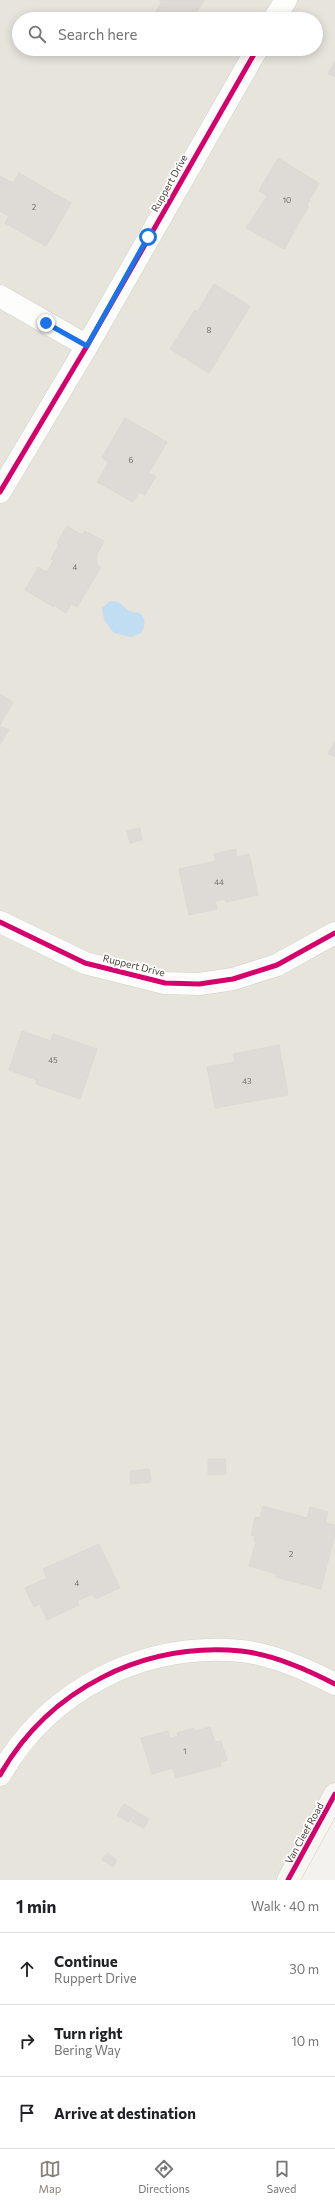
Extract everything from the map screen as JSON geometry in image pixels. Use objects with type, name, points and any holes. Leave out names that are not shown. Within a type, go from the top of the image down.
[{"type":"street","points":[[278,12],[286,0]]},
{"type":"street","name":"Ruppert Drive","points":[[0,492],[87,346],[252,56]]},
{"type":"street","points":[[0,296],[87,346]]},
{"type":"street","name":"Ruppert Drive","points":[[0,922],[85,963],[165,983],[199,984],[233,979],[277,965],[335,933]]},
{"type":"street","points":[[0,1775],[11,1756],[47,1716],[94,1680],[135,1662],[167,1654],[202,1650],[242,1651],[279,1660],[335,1684]]},
{"type":"street","name":"Van Cleef Road","points":[[288,1880],[335,1794]]},
{"type":"shaded area","points":[[0,0],[335,0],[335,1794],[288,1880],[0,1880]]},
{"type":"water","points":[[110,601],[117,601],[129,611],[142,615],[144,620],[144,628],[141,633],[131,637],[114,633],[104,620],[102,608]]},
{"type":"building","points":[[159,0],[204,0],[197,12],[156,12],[162,1]]},
{"type":"building","points":[[335,61],[335,77],[328,73]]},
{"type":"building","points":[[278,158],[319,183],[307,205],[309,206],[284,249],[246,228],[267,196],[259,191]]},
{"type":"building","points":[[19,173],[71,203],[46,246],[5,223],[9,216],[0,211],[0,176],[13,183]]},
{"type":"building","points":[[214,284],[250,306],[209,373],[170,349],[195,310],[198,311]]},
{"type":"building","points":[[125,418],[167,442],[149,473],[156,476],[145,495],[139,492],[133,502],[97,482],[109,462],[102,458]]},
{"type":"building","points":[[67,526],[82,535],[85,531],[104,541],[97,554],[97,565],[101,567],[77,607],[60,597],[54,607],[25,590],[38,567],[47,572],[54,560],[51,559],[59,545],[57,543]]},
{"type":"building","points":[[61,598],[71,604],[66,613],[56,607]]},
{"type":"building","points":[[0,694],[13,702],[0,725]]},
{"type":"building","points":[[0,726],[9,730],[0,745]]},
{"type":"building","points":[[335,741],[335,757],[328,753]]},
{"type":"building","points":[[140,828],[142,840],[130,843],[127,831]]},
{"type":"building","points":[[236,849],[237,857],[249,854],[258,895],[226,902],[225,899],[215,901],[217,909],[189,915],[179,869],[216,861],[214,854]]},
{"type":"building","points":[[22,1031],[51,1041],[53,1034],[97,1049],[80,1099],[36,1084],[37,1080],[9,1070]]},
{"type":"building","points":[[279,1045],[288,1095],[215,1108],[207,1067],[235,1062],[233,1054]]},
{"type":"building","points":[[208,1459],[225,1459],[226,1474],[208,1475]]},
{"type":"building","points":[[149,1469],[151,1482],[131,1484],[130,1471]]},
{"type":"building","points":[[263,1506],[307,1518],[310,1507],[328,1512],[325,1523],[335,1525],[335,1534],[321,1589],[276,1577],[277,1574],[249,1566],[256,1542],[254,1541],[255,1536],[251,1535],[255,1517],[260,1518]]},
{"type":"building","points":[[99,1544],[120,1588],[95,1599],[93,1594],[77,1601],[79,1605],[47,1620],[40,1604],[34,1607],[25,1588],[47,1578],[43,1569]]},
{"type":"building","points":[[210,1727],[215,1742],[221,1741],[227,1760],[220,1762],[221,1766],[176,1778],[173,1768],[152,1774],[141,1738],[168,1731],[170,1738],[178,1736],[177,1733],[194,1728],[195,1731]]},
{"type":"building","points":[[124,1804],[136,1811],[129,1822],[117,1815]]},
{"type":"building","points":[[137,1812],[149,1819],[144,1828],[132,1822]]},
{"type":"building","points":[[107,1853],[117,1860],[113,1867],[102,1860]]},
{"type":"cycle path","points":[[0,492],[87,346],[253,56]]},
{"type":"cycle path","points":[[0,922],[85,963],[165,983],[199,984],[233,979],[277,965],[335,933]]},
{"type":"cycle path","points":[[0,1775],[20,1745],[45,1718],[72,1696],[102,1677],[135,1664],[169,1654],[205,1650],[241,1651],[265,1655],[302,1668],[335,1684]]},
{"type":"cycle path","points":[[288,1880],[335,1794]]},
{"type":"route","points":[[46,323],[87,346],[148,237]]}]
